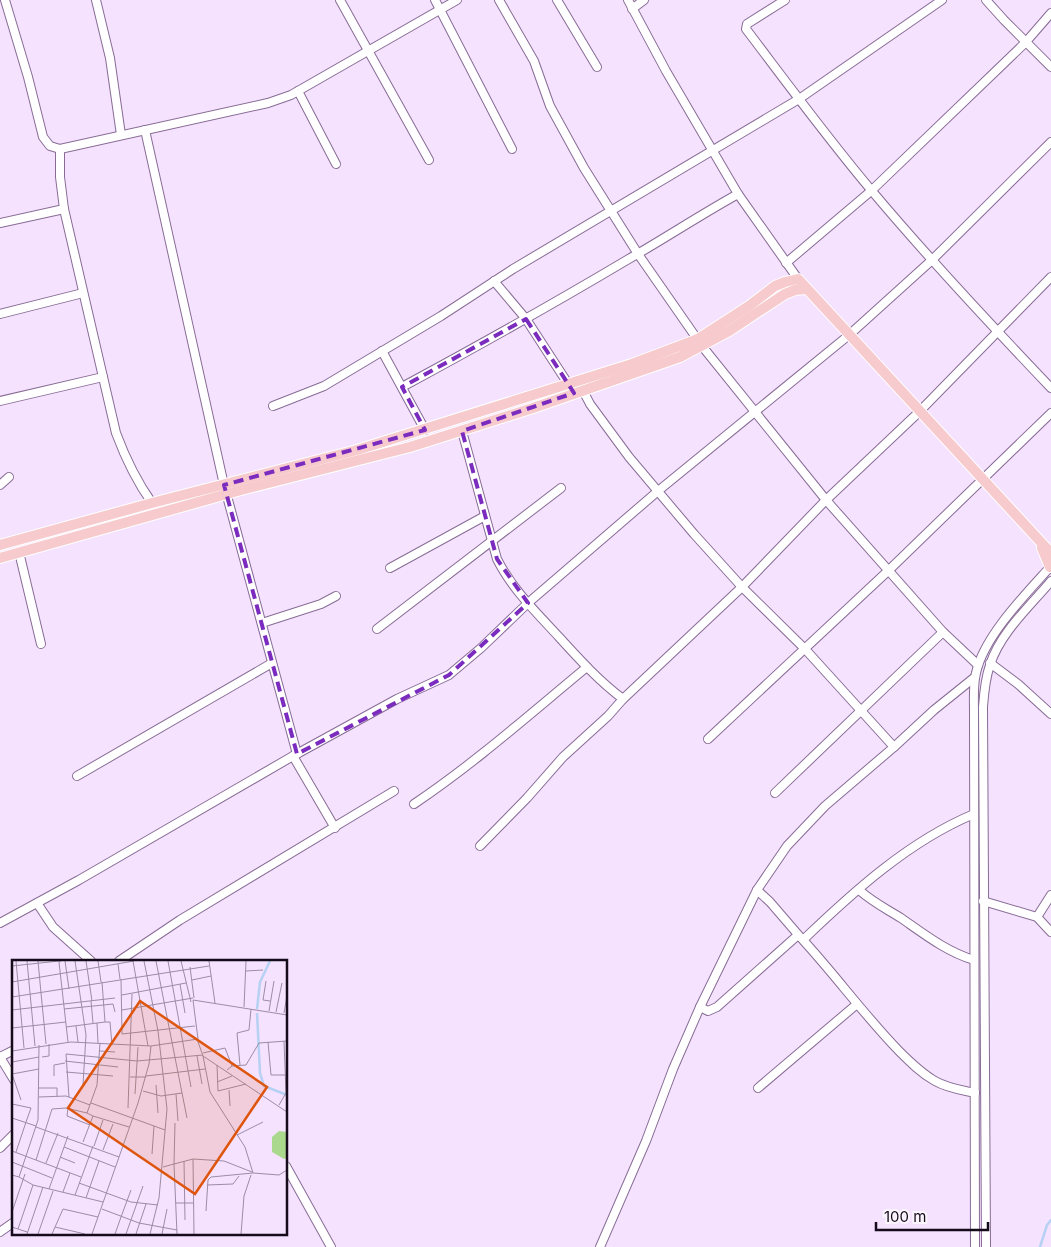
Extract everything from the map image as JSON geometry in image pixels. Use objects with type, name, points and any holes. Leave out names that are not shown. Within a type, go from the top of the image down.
[{"type":"main road","points":[[0,558],[357,450],[680,357],[775,286],[798,279],[1051,553]]},
{"type":"main road","points":[[700,343],[729,331],[786,294],[794,290],[806,289]]},
{"type":"main road","points":[[0,545],[152,503],[225,490],[462,431],[576,387]]},
{"type":"main road","points":[[1040,542],[1051,545]]},
{"type":"main road","points":[[1040,542],[1051,566]]},
{"type":"street","points":[[96,0],[110,58],[121,135]]},
{"type":"street","points":[[340,0],[429,160]]},
{"type":"street","points":[[434,0],[512,149]]},
{"type":"street","points":[[4,3],[28,77],[43,136],[50,146],[60,150],[268,103],[298,91],[457,0]]},
{"type":"street","points":[[499,0],[534,61],[554,113],[584,168],[638,254],[700,343],[826,500],[943,632],[978,665]]},
{"type":"street","points":[[557,0],[597,67]]},
{"type":"street","points":[[628,0],[666,71],[738,194],[798,279]]},
{"type":"street","points":[[632,9],[644,0]]},
{"type":"street","points":[[785,0],[746,26],[799,99],[871,191],[932,260],[1051,388]]},
{"type":"street","points":[[273,406],[324,386],[712,149],[799,99],[942,0]]},
{"type":"street","points":[[986,0],[1051,67]]},
{"type":"street","points":[[786,263],[871,191],[1026,43],[1051,13]]},
{"type":"street","points":[[298,91],[336,164]]},
{"type":"street","points":[[146,130],[225,490],[262,624],[295,755],[335,828]]},
{"type":"street","points":[[0,923],[295,755],[397,699],[449,675],[481,648],[528,603],[658,491],[849,335],[932,260],[1051,142]]},
{"type":"street","points":[[60,150],[60,176],[64,209],[103,377],[122,449],[141,488],[152,503]]},
{"type":"street","points":[[402,387],[526,319],[738,194]]},
{"type":"street","points":[[0,223],[64,209]]},
{"type":"street","points":[[480,846],[527,798],[563,757],[742,587],[826,500],[919,412],[1051,277]]},
{"type":"street","points":[[494,281],[526,319],[629,457],[694,534],[894,747]]},
{"type":"street","points":[[0,314],[83,293]]},
{"type":"street","points":[[382,351],[425,430]]},
{"type":"street","points":[[0,401],[103,377]]},
{"type":"street","points":[[708,739],[889,570],[1051,413]]},
{"type":"street","points":[[462,431],[497,559],[504,573],[528,603],[587,667],[623,700]]},
{"type":"street","points":[[0,485],[9,477]]},
{"type":"street","points":[[377,629],[561,488]]},
{"type":"street","points":[[390,568],[448,534],[485,516]]},
{"type":"street","points":[[19,552],[42,644]]},
{"type":"street","points":[[975,1247],[975,677],[984,651],[1007,617],[1051,566]]},
{"type":"street","points":[[986,1247],[983,901],[983,707],[985,685],[990,663],[1000,644],[1051,581]]},
{"type":"street","points":[[262,624],[321,604],[336,596]]},
{"type":"street","points":[[775,793],[943,632]]},
{"type":"street","points":[[77,776],[272,663]]},
{"type":"street","points":[[990,663],[1018,684],[1051,714]]},
{"type":"street","points":[[414,804],[480,757],[587,667]]},
{"type":"street","points":[[600,1247],[646,1141],[673,1069],[700,1007],[757,890],[787,846],[825,806],[934,710],[975,677]]},
{"type":"street","points":[[120,960],[180,920],[394,791]]},
{"type":"street","points":[[700,1007],[708,1011],[717,1007],[899,857],[949,824],[974,814]]},
{"type":"street","points":[[757,890],[826,965],[876,1028],[915,1066],[945,1086],[975,1093]]},
{"type":"street","points":[[859,890],[873,902],[948,950],[962,957],[974,960]]},
{"type":"street","points":[[1037,917],[1051,895]]},
{"type":"street","points":[[983,901],[1037,917],[1051,932]]},
{"type":"street","points":[[36,903],[53,928],[90,960]]},
{"type":"street","points":[[758,1088],[857,1004]]},
{"type":"street","points":[[12,1051],[0,1057],[12,1077]]},
{"type":"street","points":[[0,1148],[12,1136]]},
{"type":"street","points":[[288,1170],[332,1247]]},
{"type":"street","points":[[0,1232],[12,1223]]},
{"type":"highlighted area","points":[[526,319],[574,393],[462,431],[497,559],[528,603],[449,675],[297,754],[224,485],[425,430],[402,387]]},
{"type":"waterway","points":[[1040,1247],[1047,1225],[1051,1220]]}]
